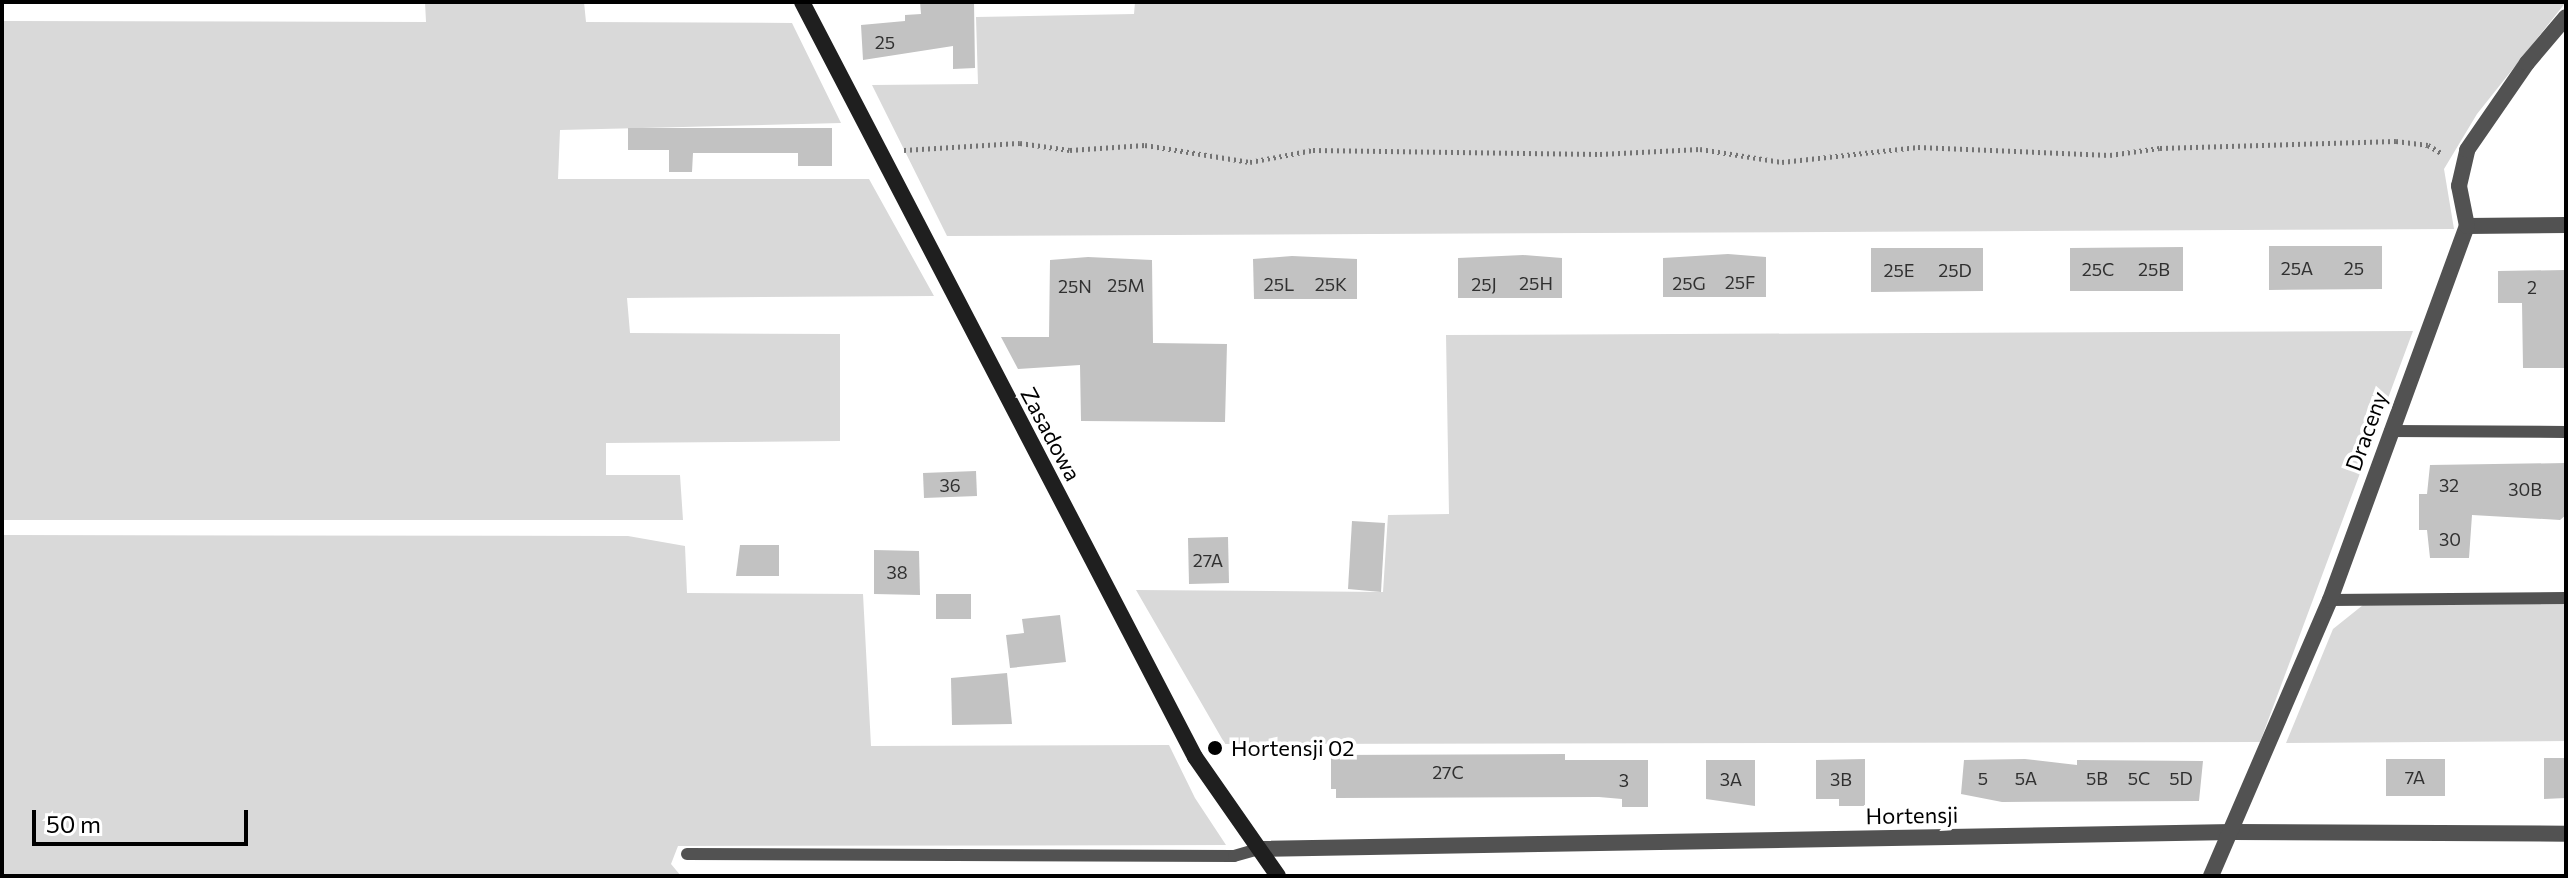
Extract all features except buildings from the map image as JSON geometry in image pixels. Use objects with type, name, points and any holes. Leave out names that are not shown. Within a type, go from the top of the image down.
[{"type":"street","name":"Zasadowa","points":[[802,2],[1195,757],[1278,876]]},
{"type":"street","points":[[2460,172],[2485,121],[2566,17]]},
{"type":"street","name":"Draceny","points":[[2211,876],[2233,832],[2330,600],[2467,226],[2460,172]]},
{"type":"street","points":[[2467,226],[2566,225]]},
{"type":"street","name":"Hortensji","points":[[1258,849],[2233,832],[2566,834]]},
{"type":"lane","points":[[2390,431],[2566,432]]},
{"type":"lane","points":[[2330,600],[2566,598]]},
{"type":"lane","points":[[687,854],[1234,856],[1258,849]]},
{"type":"path","points":[[895,151],[1020,143],[1070,150],[1145,145],[1250,162],[1313,150],[1600,154],[1700,149],[1782,162],[1918,147],[2098,155],[2396,141],[2428,145],[2460,172]]},
{"type":"shaded area","points":[[425,2],[584,2],[586,22],[792,23],[841,123],[560,130],[558,179],[869,179],[934,296],[627,298],[630,333],[840,334],[840,441],[606,443],[606,475],[680,475],[683,520],[2,520],[2,21],[426,22]]},
{"type":"shaded area","points":[[1135,2],[2566,2],[2477,114],[2444,169],[2454,229],[947,236],[872,85],[978,84],[976,17],[1134,14]]},
{"type":"shaded area","points":[[2413,331],[2260,742],[1225,744],[1136,590],[1383,592],[1388,515],[1449,514],[1446,335]]},
{"type":"shaded area","points":[[2,535],[628,536],[685,546],[687,593],[863,594],[871,746],[1169,745],[1195,798],[1226,845],[678,846],[671,864],[681,876],[2,876]]},
{"type":"shaded area","points":[[2566,604],[2566,741],[2286,743],[2333,629],[2363,605]]},
{"type":"place","name":"Hortensji 02","points":[[1215,748]]}]
